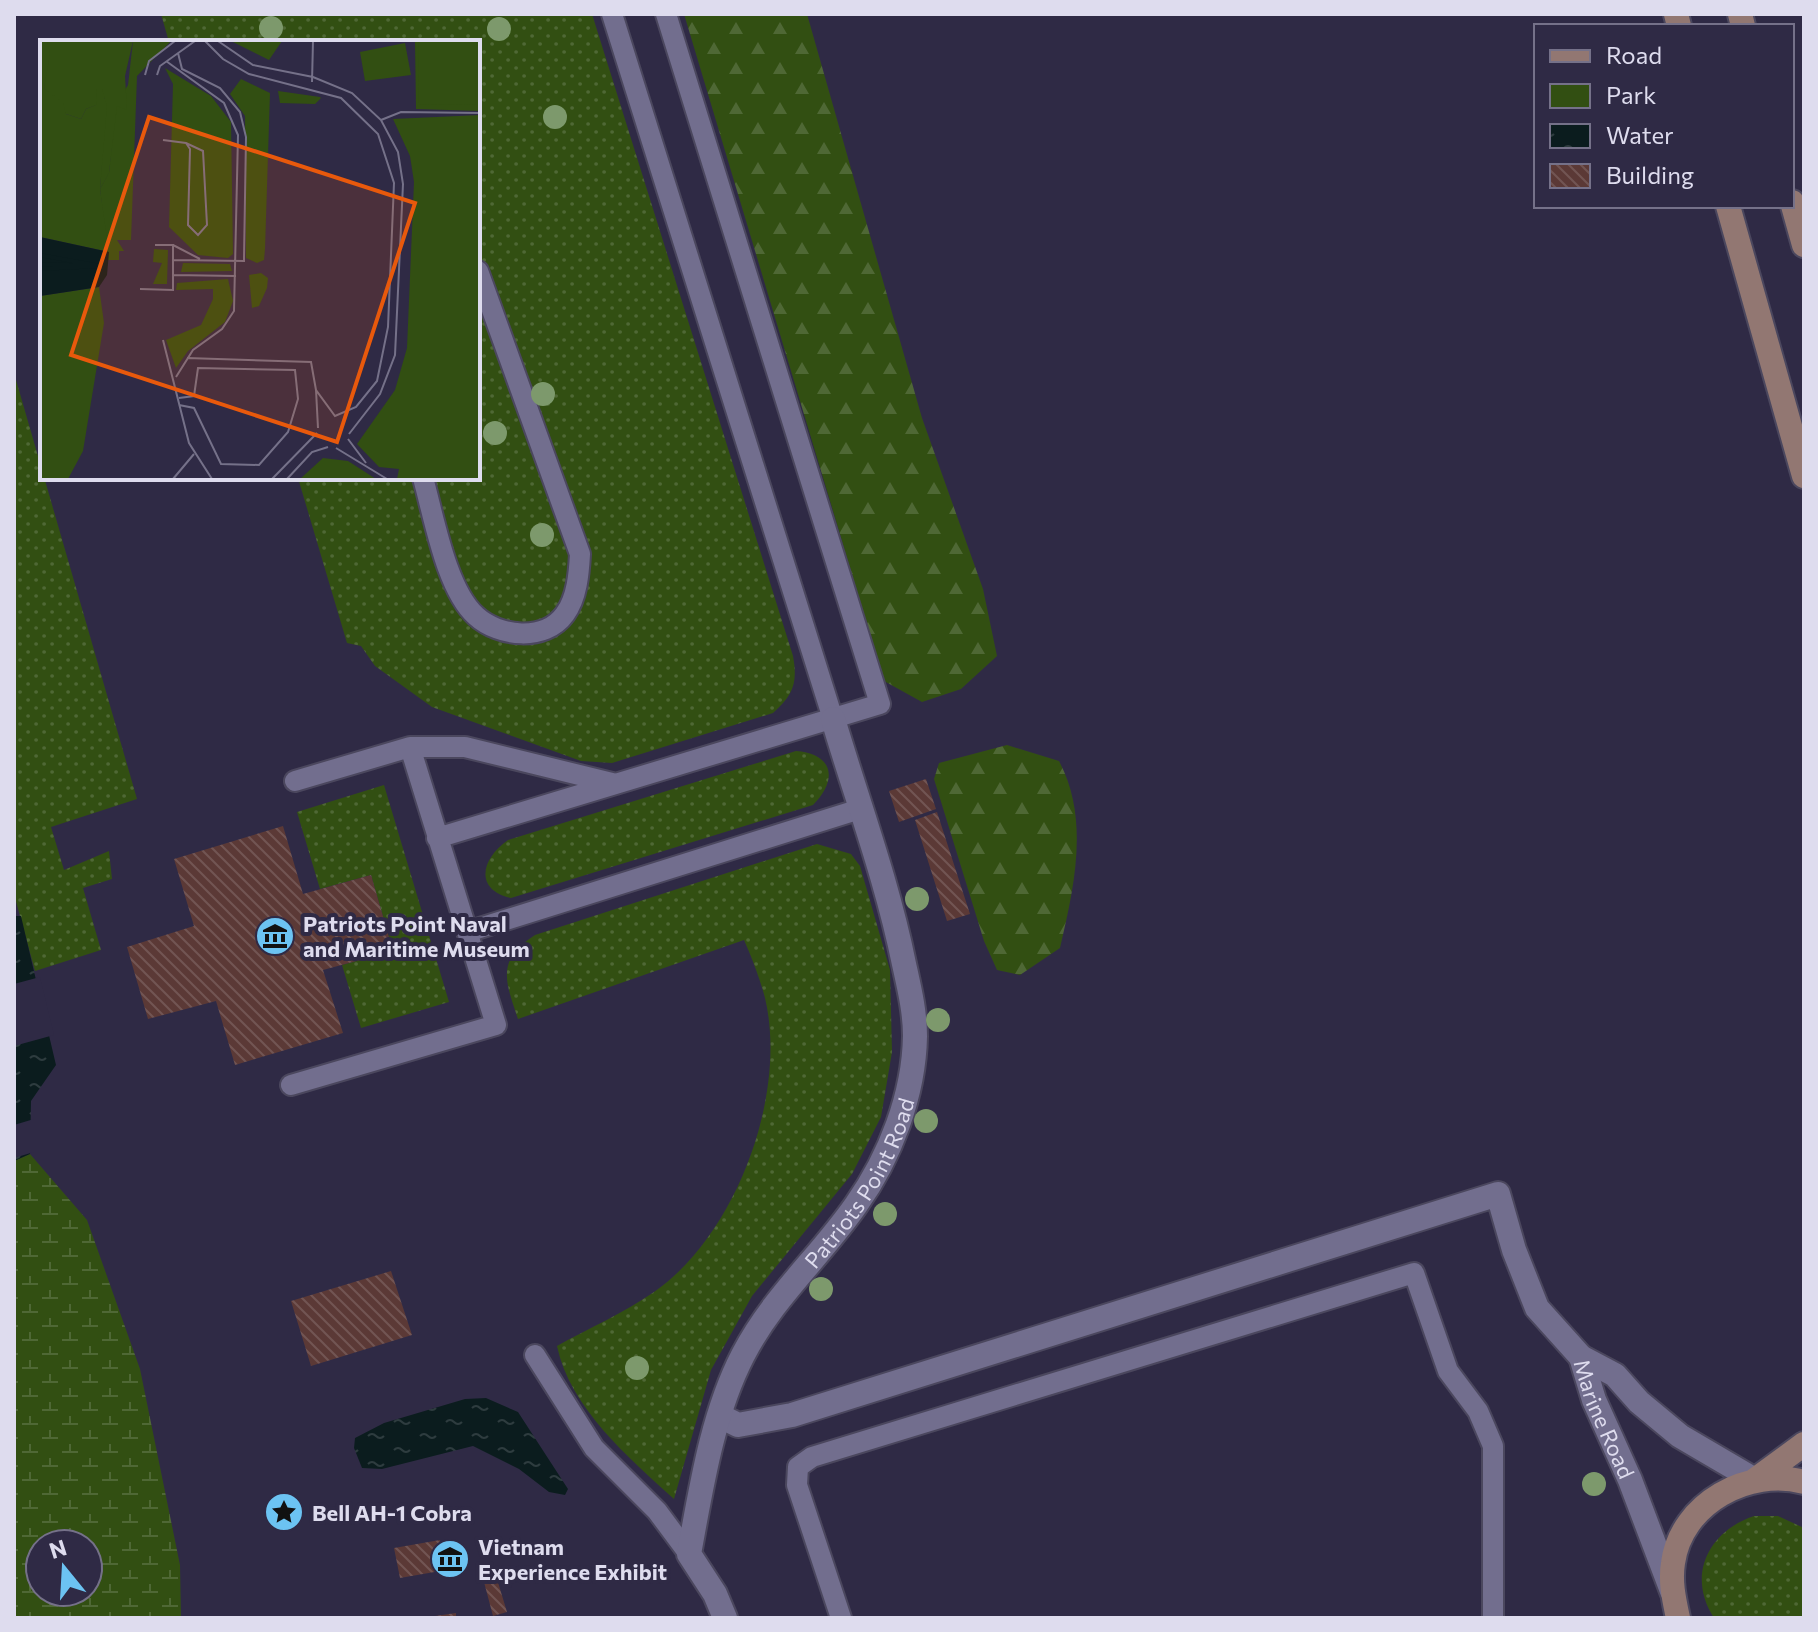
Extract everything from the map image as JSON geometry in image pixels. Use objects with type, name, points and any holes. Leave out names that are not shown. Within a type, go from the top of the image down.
[{"type":"street","points":[[1729,208],[1804,476]]},
{"type":"street","points":[[1794,208],[1804,245]]},
{"type":"street","name":"Patriots Point Road","points":[[689,1554],[720,1416],[741,1358],[772,1304],[854,1208],[880,1169],[910,1080],[915,1035],[896,924],[833,719]]},
{"type":"street","points":[[720,1416],[738,1425],[792,1415],[1498,1194],[1514,1250],[1537,1308],[1581,1357]]},
{"type":"street","name":"Marine Road","points":[[1581,1357],[1615,1375],[1639,1402],[1680,1436],[1707,1455],[1755,1480]]},
{"type":"street","name":"Marine Road","points":[[1581,1357],[1594,1400],[1630,1480],[1672,1591]]},
{"type":"street","points":[[1755,1480],[1804,1444]]},
{"type":"street","points":[[1678,1618],[1672,1591],[1673,1561],[1684,1532],[1702,1508],[1727,1490],[1755,1480],[1788,1478],[1804,1482]]},
{"type":"street","points":[[689,1554],[715,1594],[725,1618]]},
{"type":"lane","points":[[612,14],[833,719]]},
{"type":"lane","points":[[437,838],[880,704],[666,14]]},
{"type":"lane","points":[[424,480],[457,590],[476,616],[507,634],[539,632],[565,615],[578,582],[580,554],[480,277]]},
{"type":"lane","points":[[295,781],[410,747],[465,747],[616,784]]},
{"type":"lane","points":[[291,1085],[496,1025],[410,747]]},
{"type":"lane","points":[[467,932],[860,809]]},
{"type":"lane","points":[[841,1618],[797,1485],[798,1467],[812,1457],[1414,1273],[1448,1371],[1478,1411],[1493,1446],[1493,1618]]},
{"type":"lane","points":[[535,1355],[594,1448],[657,1511],[689,1554]]},
{"type":"green space","points":[[161,14],[592,14],[793,656],[795,674],[792,688],[773,713],[612,763],[581,761],[432,707],[375,666],[361,646],[347,643],[299,480],[480,480],[480,40],[168,40]]},
{"type":"green space","points":[[684,14],[807,14],[922,418],[983,589],[997,656],[961,689],[922,702],[884,681]]},
{"type":"green space","points":[[14,373],[40,463],[40,480],[45,480],[137,799],[51,827],[64,870],[109,851],[112,879],[83,888],[101,950],[35,971],[14,894]]},
{"type":"green space","points":[[1007,745],[1059,761],[1069,783],[1077,830],[1074,878],[1060,948],[1020,975],[997,970],[984,941],[934,779],[939,763]]},
{"type":"green space","points":[[796,751],[818,757],[828,770],[826,786],[813,805],[511,898],[499,894],[486,880],[492,855],[508,840]]},
{"type":"green space","points":[[384,785],[449,1002],[361,1028],[342,965],[393,951],[371,875],[320,889],[297,812]]},
{"type":"green space","points":[[817,844],[851,854],[860,866],[890,970],[892,1052],[881,1117],[852,1174],[752,1296],[711,1370],[674,1499],[621,1449],[588,1411],[574,1390],[557,1346],[654,1292],[683,1267],[709,1236],[731,1200],[749,1160],[762,1119],[769,1077],[770,1036],[763,991],[744,940],[518,1019],[507,982],[509,962],[514,953],[535,935]]},
{"type":"green space","points":[[30,1154],[87,1220],[140,1369],[180,1565],[181,1618],[14,1618],[14,1161]]},
{"type":"green space","points":[[1754,1516],[1778,1516],[1804,1528],[1804,1618],[1714,1618],[1706,1602],[1702,1571],[1707,1556],[1725,1532]]},
{"type":"water","points":[[14,916],[21,916],[56,1065],[31,1101],[30,1154],[14,1161]]},
{"type":"water","points":[[486,1398],[518,1412],[568,1489],[565,1495],[549,1492],[519,1469],[473,1446],[382,1469],[362,1468],[354,1448],[355,1438],[384,1423],[465,1399]]},
{"type":"pier","points":[[40,977],[54,1035],[14,1046],[14,984]]},
{"type":"pier","points":[[34,1119],[34,1152],[14,1158],[14,1125]]},
{"type":"building","points":[[926,779],[936,809],[899,822],[889,791]]},
{"type":"building","points":[[937,812],[970,914],[947,921],[915,820]]},
{"type":"building","name":"Patriots Point Naval and Maritime Museum","points":[[283,826],[303,894],[371,875],[393,951],[323,970],[343,1033],[235,1065],[216,1001],[148,1019],[127,947],[194,926],[174,859]]},
{"type":"building","points":[[391,1271],[412,1335],[311,1366],[291,1301]]},
{"type":"building","points":[[440,1540],[446,1570],[400,1578],[394,1548]]},
{"type":"building","points":[[497,1579],[507,1612],[493,1616],[484,1582]]},
{"type":"building","points":[[456,1613],[456,1618],[435,1618],[435,1616]]},
{"type":"place","name":"Patriots Point Naval and Maritime Museum","points":[[275,936]]},
{"type":"place","name":"Bell AH-1 Cobra","points":[[284,1512]]},
{"type":"place","name":"Vietnam Experience Exhibit","points":[[450,1559]]}]
